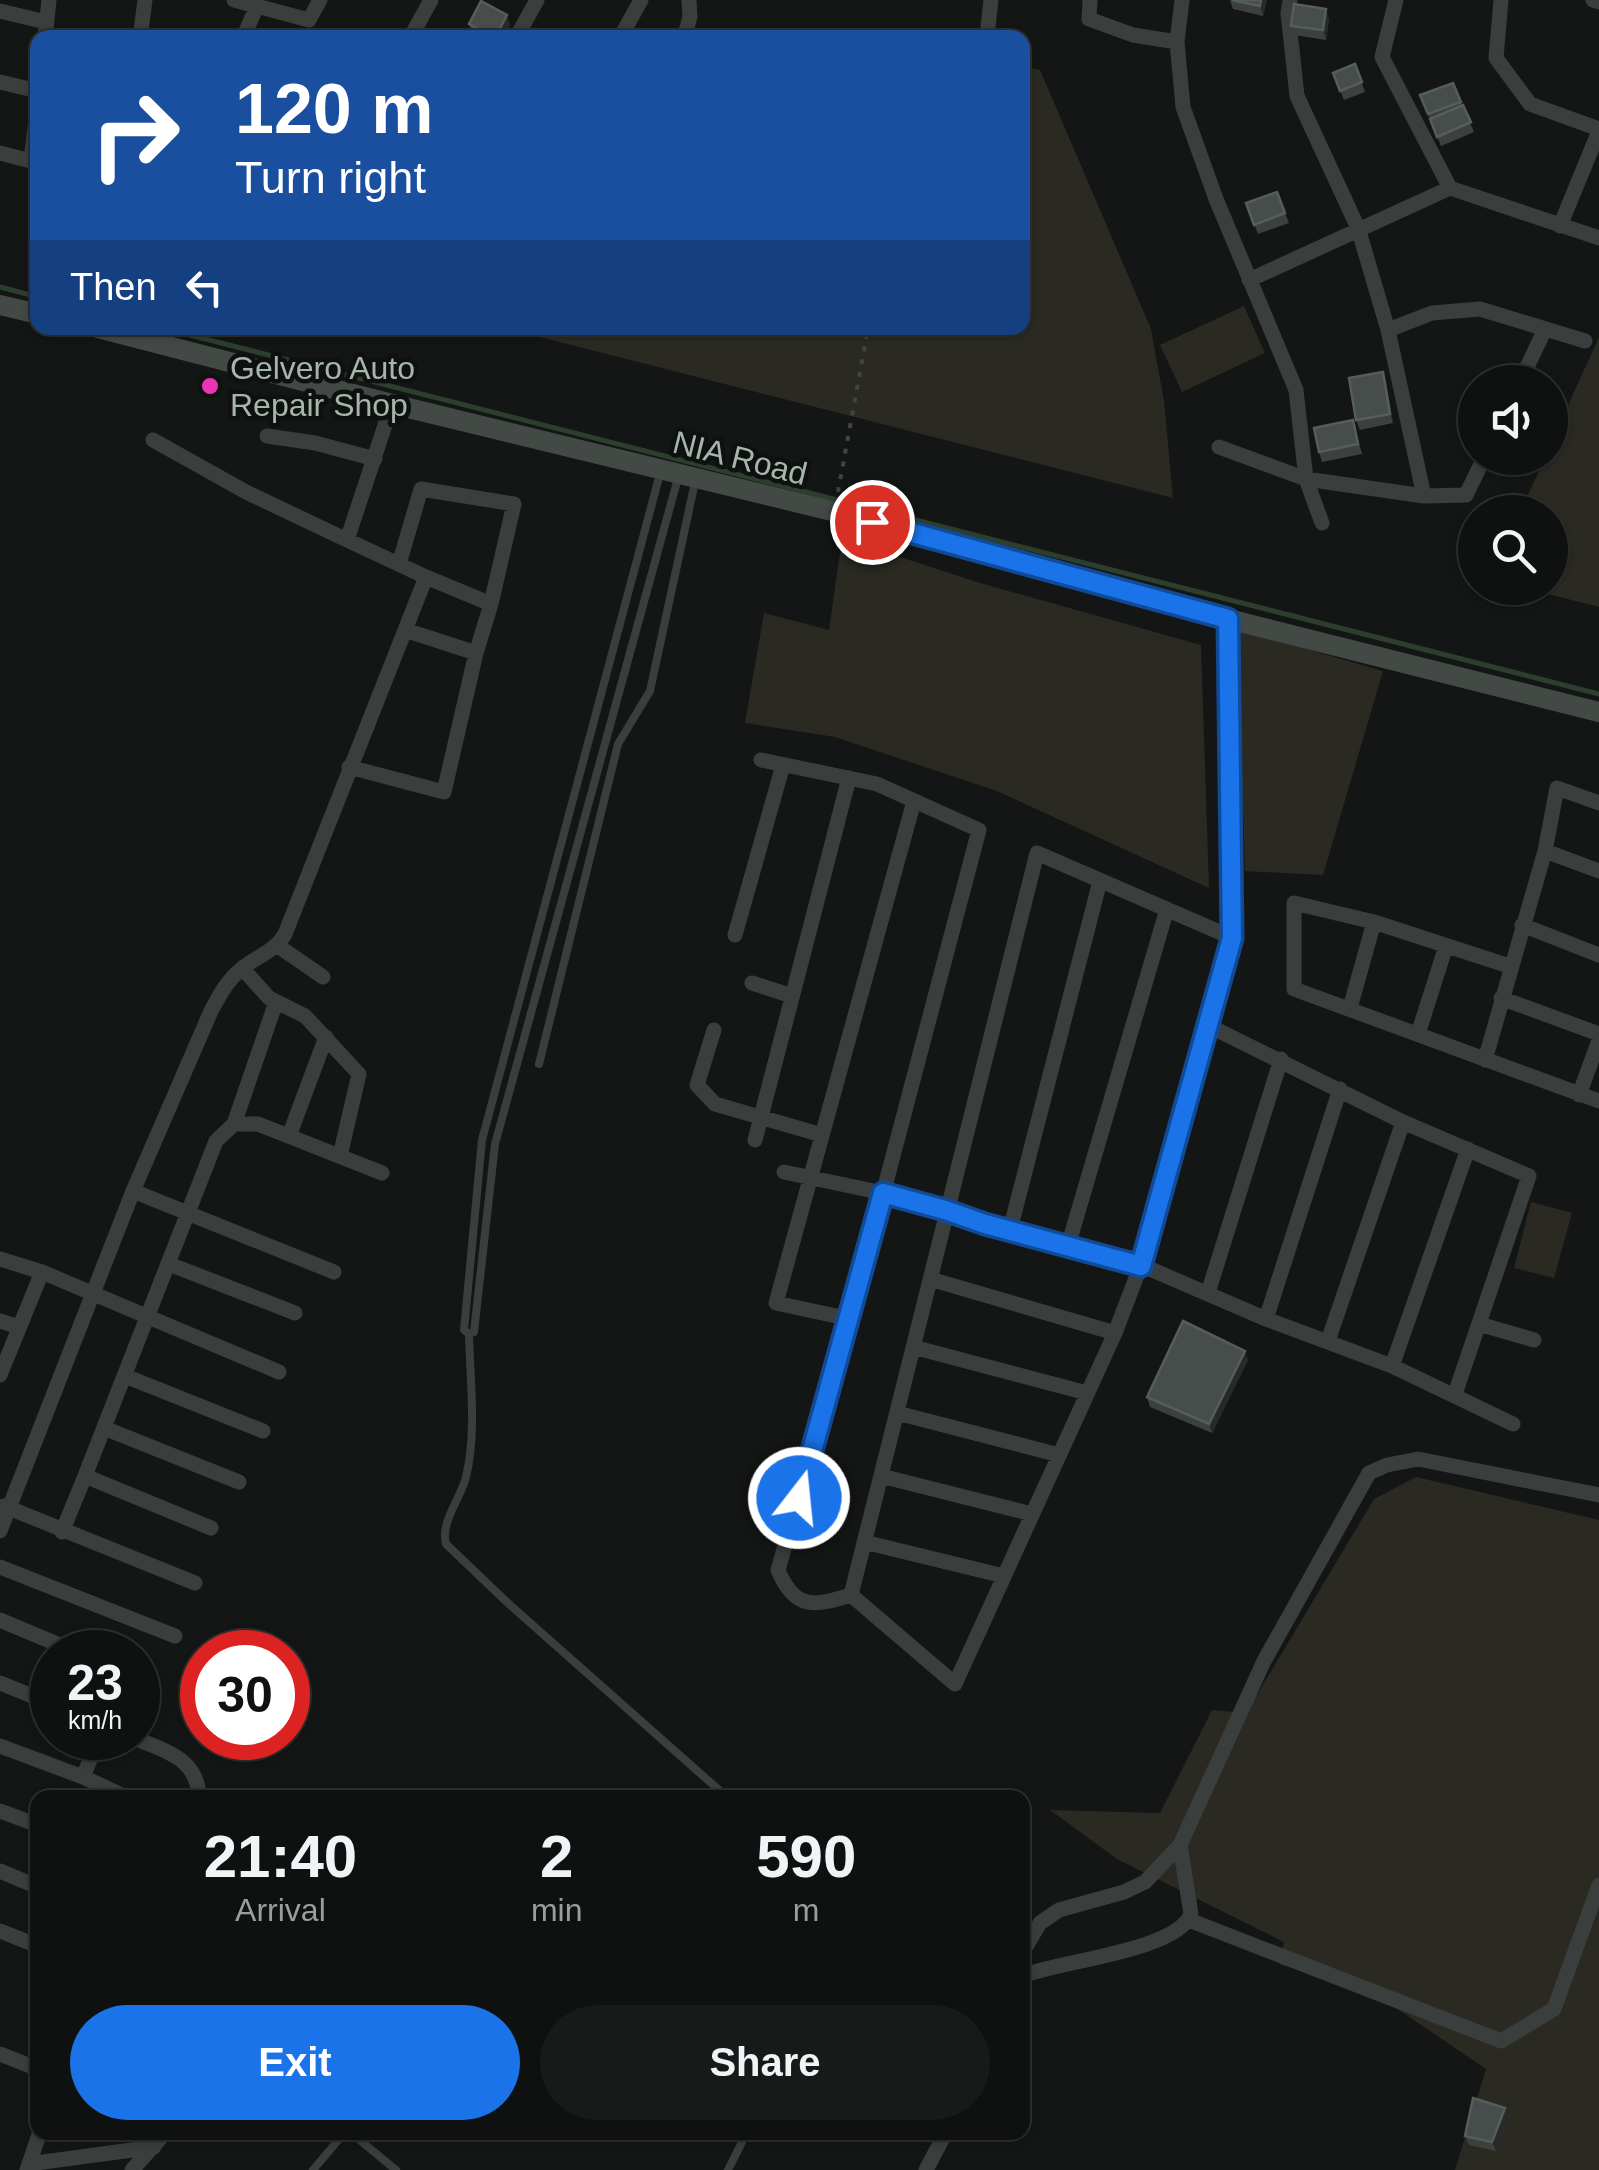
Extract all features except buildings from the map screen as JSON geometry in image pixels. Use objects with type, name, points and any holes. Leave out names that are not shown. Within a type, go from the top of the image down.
[{"type":"street","points":[[0,11],[46,30],[49,0]]},
{"type":"street","points":[[141,30],[145,0]]},
{"type":"street","points":[[234,0],[308,20],[320,0]]},
{"type":"street","points":[[414,30],[431,0]]},
{"type":"street","points":[[520,30],[537,0]]},
{"type":"street","points":[[624,30],[641,0]]},
{"type":"street","points":[[686,30],[689,0]]},
{"type":"street","points":[[988,30],[990,0]]},
{"type":"street","points":[[1090,0],[1089,18],[1133,35],[1177,42]]},
{"type":"street","points":[[1182,0],[1177,42],[1183,108],[1216,199],[1296,390],[1306,479],[1322,522]]},
{"type":"street","points":[[1290,0],[1288,14],[1297,96],[1358,228],[1388,330],[1424,496]]},
{"type":"street","points":[[1396,0],[1382,57],[1450,188]]},
{"type":"street","points":[[1501,0],[1496,58],[1530,104],[1599,130],[1560,226]]},
{"type":"street","points":[[247,30],[257,6]]},
{"type":"street","points":[[0,82],[30,89]]},
{"type":"street","points":[[0,153],[30,161]]},
{"type":"street","points":[[1250,280],[1450,188],[1599,238]]},
{"type":"street","points":[[0,305],[30,312]]},
{"type":"street","points":[[1388,330],[1432,312],[1480,309],[1585,342]]},
{"type":"street","points":[[1528,365],[1546,329]]},
{"type":"street","name":"NIA Road","points":[[125,335],[836,512],[1228,619],[1599,712]]},
{"type":"street","points":[[347,540],[392,404]]},
{"type":"street","points":[[266,436],[375,458]]},
{"type":"street","points":[[153,440],[246,492],[491,604]]},
{"type":"street","points":[[1219,447],[1306,479],[1424,496],[1466,495],[1476,475]]},
{"type":"street","points":[[349,767],[444,792],[514,504],[420,489],[398,564]]},
{"type":"street","points":[[0,1531],[4,1507],[133,1190],[211,1011],[226,985],[242,968],[278,946],[426,577]]},
{"type":"street","points":[[851,1595],[955,1684],[1115,1334],[1141,1266],[1232,938],[1228,619]]},
{"type":"street","points":[[405,630],[476,653]]},
{"type":"street","points":[[761,760],[876,784],[979,830],[850,1319],[778,1570],[784,1586],[803,1602],[817,1605],[851,1595]]},
{"type":"street","points":[[735,934],[783,764]]},
{"type":"street","points":[[755,1140],[850,778]]},
{"type":"street","points":[[1485,1060],[1545,850],[1558,788],[1599,803]]},
{"type":"street","points":[[850,1319],[776,1303],[914,801]]},
{"type":"street","points":[[1545,850],[1599,871]]},
{"type":"street","points":[[851,1595],[1036,853],[1232,938]]},
{"type":"street","points":[[1010,1230],[1100,881]]},
{"type":"street","points":[[1509,966],[1374,922],[1294,904],[1294,989],[1599,1101]]},
{"type":"street","points":[[1068,1246],[1167,910]]},
{"type":"street","points":[[1350,1008],[1374,922]]},
{"type":"street","points":[[1522,924],[1599,955]]},
{"type":"street","points":[[278,946],[323,977]]},
{"type":"street","points":[[1418,1034],[1446,946]]},
{"type":"street","points":[[242,968],[276,1002],[306,1016],[359,1074],[340,1156]]},
{"type":"street","points":[[752,983],[792,996]]},
{"type":"street","points":[[1501,998],[1599,1037],[1580,1095]]},
{"type":"street","points":[[62,1532],[216,1141],[234,1124],[276,1002]]},
{"type":"street","points":[[1206,1025],[1403,1122],[1529,1176],[1455,1394]]},
{"type":"street","points":[[714,1030],[697,1085],[716,1104],[822,1134]]},
{"type":"street","points":[[289,1136],[326,1038]]},
{"type":"street","points":[[1208,1293],[1281,1059]]},
{"type":"street","points":[[1266,1319],[1340,1089]]},
{"type":"street","points":[[1328,1341],[1403,1122]]},
{"type":"street","points":[[234,1124],[258,1124],[382,1173]]},
{"type":"street","points":[[1392,1366],[1468,1149]]},
{"type":"street","points":[[784,1172],[883,1193],[1141,1266],[1392,1366],[1514,1424]]},
{"type":"street","points":[[133,1190],[334,1272]]},
{"type":"street","points":[[0,1259],[42,1272],[280,1372]]},
{"type":"street","points":[[169,1264],[296,1314]]},
{"type":"street","points":[[0,1375],[42,1272]]},
{"type":"street","points":[[930,1280],[1115,1334]]},
{"type":"street","points":[[0,1320],[19,1328]]},
{"type":"street","points":[[1479,1324],[1534,1340]]},
{"type":"street","points":[[913,1347],[1088,1394]]},
{"type":"street","points":[[124,1376],[263,1431]]},
{"type":"street","points":[[896,1413],[1060,1455]]},
{"type":"street","points":[[104,1428],[240,1482]]},
{"type":"street","points":[[1030,1940],[1040,1923],[1058,1910],[1124,1892],[1145,1882],[1180,1845],[1264,1660],[1370,1473],[1418,1459],[1599,1494]]},
{"type":"street","points":[[84,1476],[211,1528]]},
{"type":"street","points":[[881,1476],[1032,1514]]},
{"type":"street","points":[[4,1507],[195,1583]]},
{"type":"street","points":[[864,1542],[1004,1576]]},
{"type":"street","points":[[0,1567],[175,1636]]},
{"type":"street","points":[[0,1620],[30,1633]]},
{"type":"street","points":[[0,1684],[30,1696]]},
{"type":"street","points":[[0,1746],[110,1790]]},
{"type":"street","points":[[160,1750],[186,1761],[199,1790]]},
{"type":"street","points":[[82,1777],[89,1760]]},
{"type":"street","points":[[0,1811],[30,1823]]},
{"type":"street","points":[[1030,1974],[1110,1955],[1174,1934],[1190,1920],[1191,1907],[1180,1845]]},
{"type":"street","points":[[0,1871],[30,1883]]},
{"type":"street","points":[[1190,1920],[1501,2041],[1554,2009],[1599,1885]]},
{"type":"street","points":[[0,1930],[30,1943]]},
{"type":"street","points":[[0,2054],[30,2066]]},
{"type":"street","points":[[37,2140],[28,2167],[154,2146]]},
{"type":"street","points":[[132,2170],[159,2140]]},
{"type":"street","points":[[926,2170],[942,2140]]},
{"type":"lane","points":[[469,1334],[464,1330],[482,1140],[604,683],[679,474]]},
{"type":"lane","points":[[469,1334],[474,1332],[494,1144],[679,474]]},
{"type":"lane","points":[[539,1064],[618,744],[650,691],[679,474]]},
{"type":"lane","points":[[604,683],[620,688]]},
{"type":"lane","points":[[539,926],[554,930]]},
{"type":"lane","points":[[469,1334],[468,1463],[466,1480],[445,1531],[446,1544],[719,1790]]},
{"type":"lane","points":[[313,2170],[340,2140]]},
{"type":"lane","points":[[357,2140],[396,2170]]},
{"type":"lane","points":[[728,2170],[743,2140]]},
{"type":"path","points":[[836,500],[867,335]]},
{"type":"shaded area","points":[[1030,68],[1040,70],[1151,329],[1164,401],[1173,498],[532,335],[1030,335]]},
{"type":"shaded area","points":[[1244,306],[1265,353],[1182,392],[1160,345]]},
{"type":"shaded area","points":[[1599,337],[1599,607],[1568,599],[1568,495],[1528,495],[1537,475],[1568,475],[1568,405]]},
{"type":"shaded area","points":[[842,538],[980,583],[1201,645],[1209,888],[997,791],[835,737],[745,723],[764,613],[829,630]]},
{"type":"shaded area","points":[[1237,629],[1383,671],[1323,875],[1245,871]]},
{"type":"shaded area","points":[[1531,1202],[1572,1213],[1554,1278],[1514,1268]]},
{"type":"shaded area","points":[[1416,1477],[1599,1520],[1599,2170],[1455,2170],[1486,2069],[1356,1981],[1280,1965],[1284,1942],[1117,1859],[1050,1810],[1160,1813],[1212,1710],[1246,1713],[1374,1499]]},
{"type":"waterway","points":[[0,287],[30,295]]},
{"type":"waterway","points":[[190,335],[1599,694]]},
{"type":"place","name":"Gelvero Auto Repair Shop","points":[[210,386]]},
{"type":"route","points":[[799,1498],[883,1193],[1141,1266],[1232,938],[1228,619],[872,522]]}]
